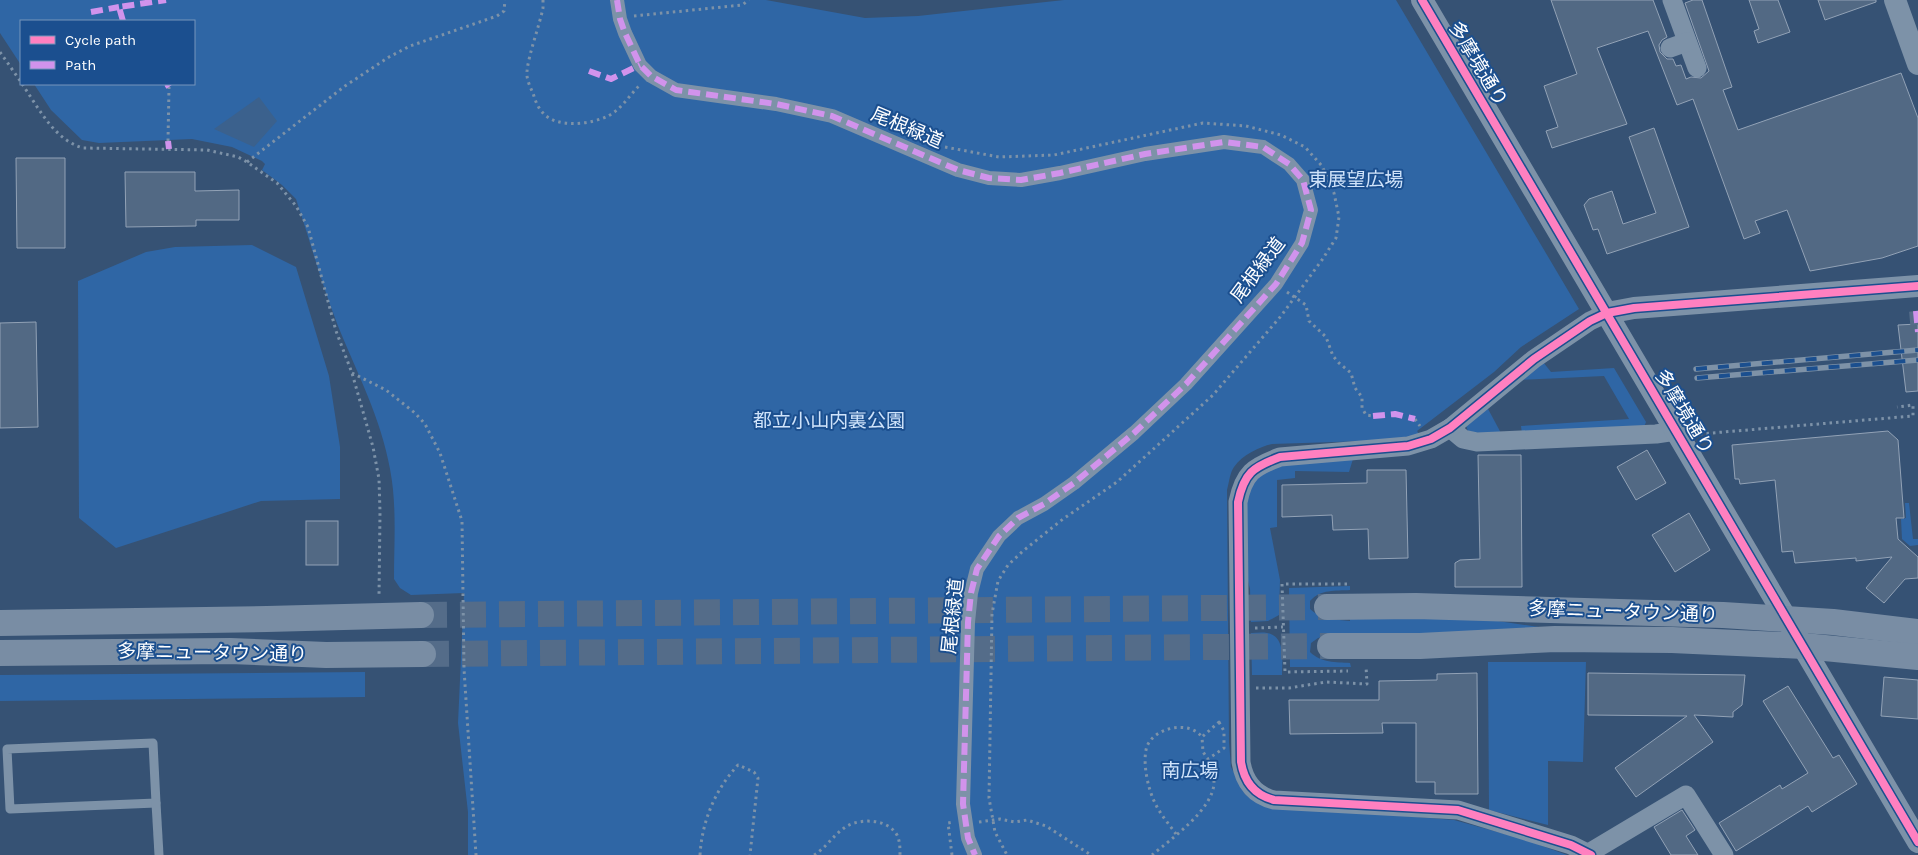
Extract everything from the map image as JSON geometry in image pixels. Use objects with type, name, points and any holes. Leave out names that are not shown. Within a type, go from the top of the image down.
[{"type":"main road","name":"多摩ニュータウン通り","points":[[1327,606],[1416,606],[1723,615],[1787,619],[1918,632]]},
{"type":"main road","name":"多摩ニュータウン通り","points":[[0,623],[267,620],[421,615]]},
{"type":"main road","name":"多摩ニュータウン通り","points":[[1330,646],[1420,646],[1555,639],[1672,640],[1804,646],[1918,657]]},
{"type":"main road","name":"多摩ニュータウン通り","points":[[0,654],[230,651],[326,655],[423,654]]},
{"type":"street","name":"尾根緑道","points":[[617,0],[625,33],[640,65],[651,76],[676,90],[776,104],[832,116],[958,170],[989,178],[1022,180],[1145,154],[1224,142],[1263,147],[1289,164],[1303,180],[1310,210],[1302,243],[1276,284],[1186,384],[1134,433],[1074,483],[1044,504],[1018,518],[999,536],[977,570],[971,593],[968,622],[963,804],[968,838],[975,855]]},
{"type":"street","name":"多摩境通り","points":[[1422,0],[1918,842]]},
{"type":"street","points":[[1672,0],[1679,45],[1697,68]]},
{"type":"street","points":[[1895,0],[1918,64]]},
{"type":"street","points":[[1724,855],[1686,795],[1590,854],[1563,843],[1458,810],[1265,798],[1251,786],[1243,772],[1241,762],[1238,502],[1242,486],[1248,474],[1263,463],[1280,457],[1408,446],[1430,440],[1450,428],[1534,359],[1590,321],[1607,313],[1634,308],[1918,286]]},
{"type":"street","points":[[1450,428],[1463,439],[1477,442],[1656,434],[1676,430]]},
{"type":"lane","points":[[156,803],[10,809],[7,748],[153,743],[156,803],[158,855]]},
{"type":"path","points":[[247,162],[345,86],[389,57],[410,46],[497,16],[504,11],[505,0]]},
{"type":"path","points":[[543,0],[544,8],[526,73],[530,88],[543,114],[554,120],[583,124],[610,115],[651,76]]},
{"type":"path","points":[[620,18],[742,5],[749,0]]},
{"type":"path","points":[[0,52],[20,80]]},
{"type":"path","points":[[23,85],[57,134],[76,146],[83,148],[207,150],[238,157],[277,182],[296,206],[308,228],[336,331],[352,373],[374,447],[379,479],[379,602]]},
{"type":"path","points":[[168,142],[169,87]]},
{"type":"path","points":[[1007,855],[995,832],[989,798],[992,614],[998,581],[1008,565],[1063,519],[1117,482],[1213,395],[1294,297],[1306,304],[1309,321],[1326,337],[1333,356],[1352,373],[1355,388],[1362,397],[1362,408],[1366,414],[1372,416]]},
{"type":"path","points":[[352,373],[386,390],[415,412],[425,424],[440,453],[462,521],[464,669],[476,855]]},
{"type":"path","points":[[1700,434],[1913,416],[1913,405],[1897,407]]},
{"type":"path","points":[[1346,584],[1282,584],[1284,672],[1348,671]]},
{"type":"path","points":[[1252,629],[1283,627]]},
{"type":"path","points":[[1240,688],[1289,688],[1326,682],[1366,684],[1366,659]]},
{"type":"path","points":[[1202,737],[1219,722],[1224,731],[1224,748],[1208,759]]},
{"type":"path","points":[[1152,855],[1176,834],[1201,811],[1212,793],[1214,781],[1208,759],[1203,752],[1202,737],[1198,731],[1188,727],[1173,727],[1156,736],[1146,748],[1146,765],[1155,803],[1176,834]]},
{"type":"path","points":[[700,855],[701,837],[710,808],[730,774],[738,765],[754,772],[758,778],[750,855]]},
{"type":"path","points":[[952,855],[948,823],[1000,819],[1015,822],[1028,820],[1046,826],[1091,855]]},
{"type":"path","points":[[816,855],[848,825],[875,821],[892,828],[900,842],[900,855]]},
{"type":"green space","name":"都立小山内裏公園","points":[[0,0],[766,0],[865,18],[918,16],[1064,0],[1396,0],[1579,309],[1521,347],[1494,372],[1417,431],[1420,435],[1397,440],[1272,444],[1251,452],[1237,463],[1227,490],[1229,742],[1231,767],[1245,794],[1255,801],[1294,807],[1454,820],[1523,839],[1567,855],[468,855],[468,812],[458,723],[464,593],[411,595],[400,588],[394,579],[394,496],[386,450],[375,414],[332,310],[296,199],[282,185],[262,170],[265,164],[262,161],[232,147],[192,139],[99,143],[82,140],[51,110],[35,85],[195,85],[195,20],[20,20],[20,63],[0,33]]},
{"type":"green space","points":[[252,245],[296,267],[329,376],[340,447],[340,499],[261,501],[116,548],[79,518],[78,281],[146,252],[175,247]]},
{"type":"green space","points":[[1543,362],[1551,372],[1614,368],[1646,422],[1644,427],[1522,434],[1521,426],[1629,419],[1604,376],[1518,380]]},
{"type":"green space","points":[[1487,407],[1502,435],[1468,432],[1466,425]]},
{"type":"green space","points":[[1353,459],[1349,472],[1295,471],[1295,478],[1277,480],[1277,527],[1270,528],[1280,580],[1279,615],[1268,621],[1251,622],[1250,589],[1247,577],[1245,502],[1253,479],[1281,463]]},
{"type":"green space","points":[[1905,503],[1909,503],[1913,539],[1918,539],[1918,545],[1910,546],[1902,539],[1901,519],[1906,518]]},
{"type":"green space","points":[[1350,586],[1350,590],[1328,591],[1319,594],[1310,601],[1310,609],[1323,617],[1345,621],[1350,621],[1350,617],[1478,618],[1545,628],[1474,635],[1331,635],[1318,638],[1311,643],[1310,652],[1324,660],[1350,663],[1351,667],[1290,667],[1289,588]]},
{"type":"green space","points":[[1251,633],[1267,633],[1277,639],[1282,650],[1282,675],[1252,675]]},
{"type":"green space","points":[[1488,662],[1586,662],[1583,762],[1548,761],[1548,825],[1489,810]]},
{"type":"green space","points":[[365,672],[365,697],[0,701],[0,675]]},
{"type":"shaded area","points":[[259,97],[277,121],[254,147],[214,129]]},
{"type":"building","points":[[1551,0],[1653,0],[1667,37],[1659,45],[1660,52],[1667,59],[1673,59],[1676,66],[1681,65],[1686,79],[1691,77],[1701,78],[1709,71],[1685,3],[1693,0],[1702,0],[1732,87],[1723,90],[1738,130],[1901,73],[1918,118],[1918,246],[1882,258],[1810,271],[1787,210],[1755,221],[1760,233],[1744,239],[1693,99],[1677,105],[1648,31],[1597,48],[1627,124],[1552,148],[1546,131],[1558,127],[1544,86],[1577,74]]},
{"type":"building","points":[[1749,0],[1778,0],[1790,32],[1758,43],[1754,31],[1759,29]]},
{"type":"building","points":[[1818,0],[1876,0],[1876,2],[1825,20]]},
{"type":"building","points":[[1654,128],[1689,227],[1607,254],[1598,229],[1593,230],[1584,205],[1589,199],[1612,191],[1623,224],[1656,213],[1629,137]]},
{"type":"building","points":[[16,158],[65,158],[65,248],[17,248]]},
{"type":"building","points":[[125,172],[195,172],[195,191],[239,190],[239,220],[196,220],[196,226],[126,227]]},
{"type":"building","points":[[36,322],[38,427],[0,428],[0,323]]},
{"type":"building","points":[[1918,324],[1918,391],[1906,392],[1898,325]]},
{"type":"building","points":[[1888,431],[1898,440],[1904,518],[1896,518],[1898,539],[1918,557],[1918,578],[1905,579],[1884,603],[1866,588],[1892,557],[1856,561],[1856,558],[1795,563],[1793,551],[1782,552],[1775,480],[1740,484],[1739,479],[1735,479],[1732,445]]},
{"type":"building","points":[[1647,450],[1666,483],[1636,500],[1617,467]]},
{"type":"building","points":[[1478,455],[1521,455],[1522,587],[1455,587],[1455,563],[1460,560],[1480,559]]},
{"type":"building","points":[[1367,470],[1406,470],[1408,558],[1369,559],[1368,529],[1333,530],[1332,515],[1282,517],[1282,485],[1367,483]]},
{"type":"building","points":[[1689,513],[1710,550],[1675,572],[1652,535]]},
{"type":"building","points":[[306,521],[338,521],[338,565],[306,565]]},
{"type":"building","points":[[1477,673],[1478,794],[1435,794],[1435,782],[1416,782],[1416,723],[1382,723],[1383,733],[1290,734],[1289,700],[1379,700],[1379,681],[1437,680],[1437,674]]},
{"type":"building","points":[[1588,673],[1745,675],[1742,705],[1733,712],[1733,717],[1694,715],[1713,742],[1636,797],[1615,768],[1687,716],[1588,715]]},
{"type":"building","points":[[1884,677],[1918,680],[1918,719],[1881,716]]},
{"type":"building","points":[[1788,686],[1833,758],[1839,755],[1857,784],[1812,812],[1808,806],[1736,851],[1719,823],[1780,785],[1782,789],[1808,773],[1763,701]]},
{"type":"building","points":[[1682,810],[1695,830],[1686,836],[1698,855],[1671,855],[1654,827]]},
{"type":"tunnel","points":[[1916,311],[1918,332]]},
{"type":"tunnel","points":[[421,615],[1327,607]]},
{"type":"tunnel","points":[[423,654],[1330,646]]},
{"type":"railway","points":[[1696,369],[1918,350]]},
{"type":"railway","points":[[1697,378],[1918,360]]},
{"type":"marked path","points":[[123,20],[119,7],[166,0]]},
{"type":"marked path","points":[[617,0],[620,19],[640,65],[651,76],[676,90],[776,104],[832,116],[958,170],[989,178],[1021,180],[1145,154],[1224,142],[1263,147],[1289,164],[1303,180],[1311,210],[1302,243],[1276,284],[1186,384],[1134,433],[1074,483],[1044,504],[1018,518],[999,536],[977,569],[971,593],[968,622],[963,804],[968,838],[975,855]]},
{"type":"marked path","points":[[91,12],[119,7]]},
{"type":"marked path","points":[[589,71],[611,79],[640,65]]},
{"type":"marked path","points":[[168,141],[169,149]]},
{"type":"marked path","points":[[1916,311],[1918,332]]},
{"type":"marked path","points":[[1373,416],[1395,414],[1415,419]]},
{"type":"cycle path","points":[[1422,0],[1918,842]]},
{"type":"cycle path","points":[[1591,855],[1571,845],[1458,810],[1274,800],[1261,795],[1251,786],[1247,781],[1241,762],[1238,502],[1243,484],[1256,468],[1280,457],[1408,446],[1431,439],[1450,428],[1534,359],[1590,321],[1607,313],[1634,308],[1918,286]]},
{"type":"park label","name":"東展望広場","points":[[1356,180]]},
{"type":"park label","name":"南広場","points":[[1190,771]]}]
